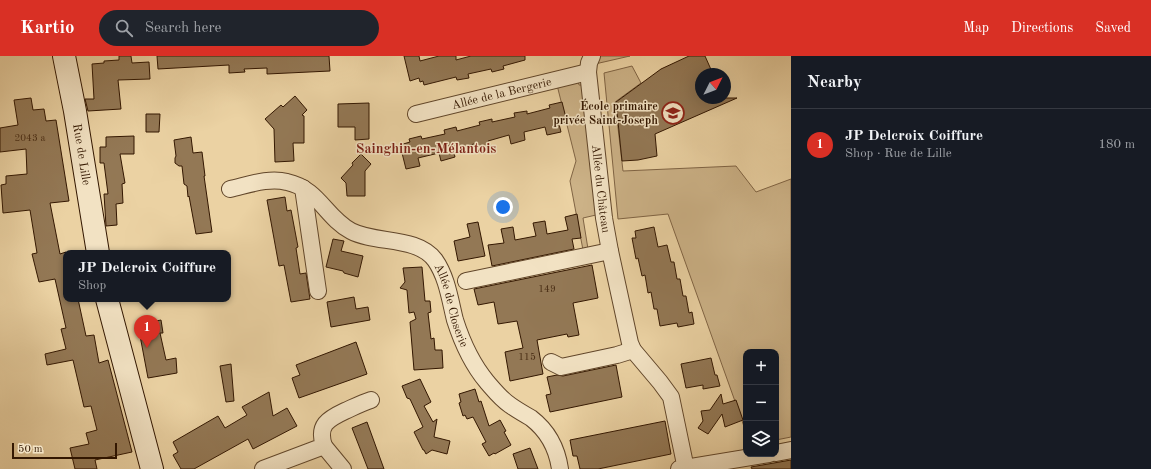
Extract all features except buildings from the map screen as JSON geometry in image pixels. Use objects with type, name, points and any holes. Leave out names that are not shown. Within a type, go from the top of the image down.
[{"type":"main road","name":"Rue de Lille","points":[[64,56],[77,124],[98,250]]},
{"type":"main road","points":[[109,302],[152,469]]},
{"type":"street","name":"Allée du Château","points":[[592,56],[588,63],[588,72],[604,218],[627,332],[633,350],[671,397],[684,469]]},
{"type":"street","name":"Allée de la Bergerie","points":[[416,114],[588,72]]},
{"type":"street","name":"Allée de Closerie","points":[[230,189],[264,182],[280,181],[294,184],[308,191],[334,218],[351,231],[369,238],[413,245],[421,248],[434,259],[443,275],[459,334],[470,357],[487,382],[502,399],[543,428],[553,443],[560,469]]},
{"type":"street","points":[[303,188],[318,291]]},
{"type":"street","points":[[466,281],[610,251]]},
{"type":"street","points":[[551,362],[561,367],[633,350]]},
{"type":"street","points":[[343,469],[324,446],[321,438],[323,426],[332,417],[371,400]]},
{"type":"street","points":[[263,469],[324,446]]},
{"type":"street","points":[[779,452],[791,450]]},
{"type":"street","points":[[684,469],[752,457]]},
{"type":"shaded area","points":[[600,56],[630,56],[595,64]]},
{"type":"shaded area","points":[[632,66],[641,83],[615,102],[623,171],[736,166],[756,192],[791,179],[791,437],[779,439],[779,349],[743,349],[743,424],[668,214],[618,219],[604,73]]},
{"type":"shaded area","points":[[578,80],[579,85],[582,85],[596,215],[583,218],[588,249],[583,250],[570,181],[576,161],[557,85]]},
{"type":"place","name":"École primaire privée Saint-Joseph","points":[[673,113]]},
{"type":"place","name":"JP Delcroix Coiffure","points":[[147,348]]},
{"type":"district","name":"Sainghin-en-Mélantois","points":[[426,148]]}]
